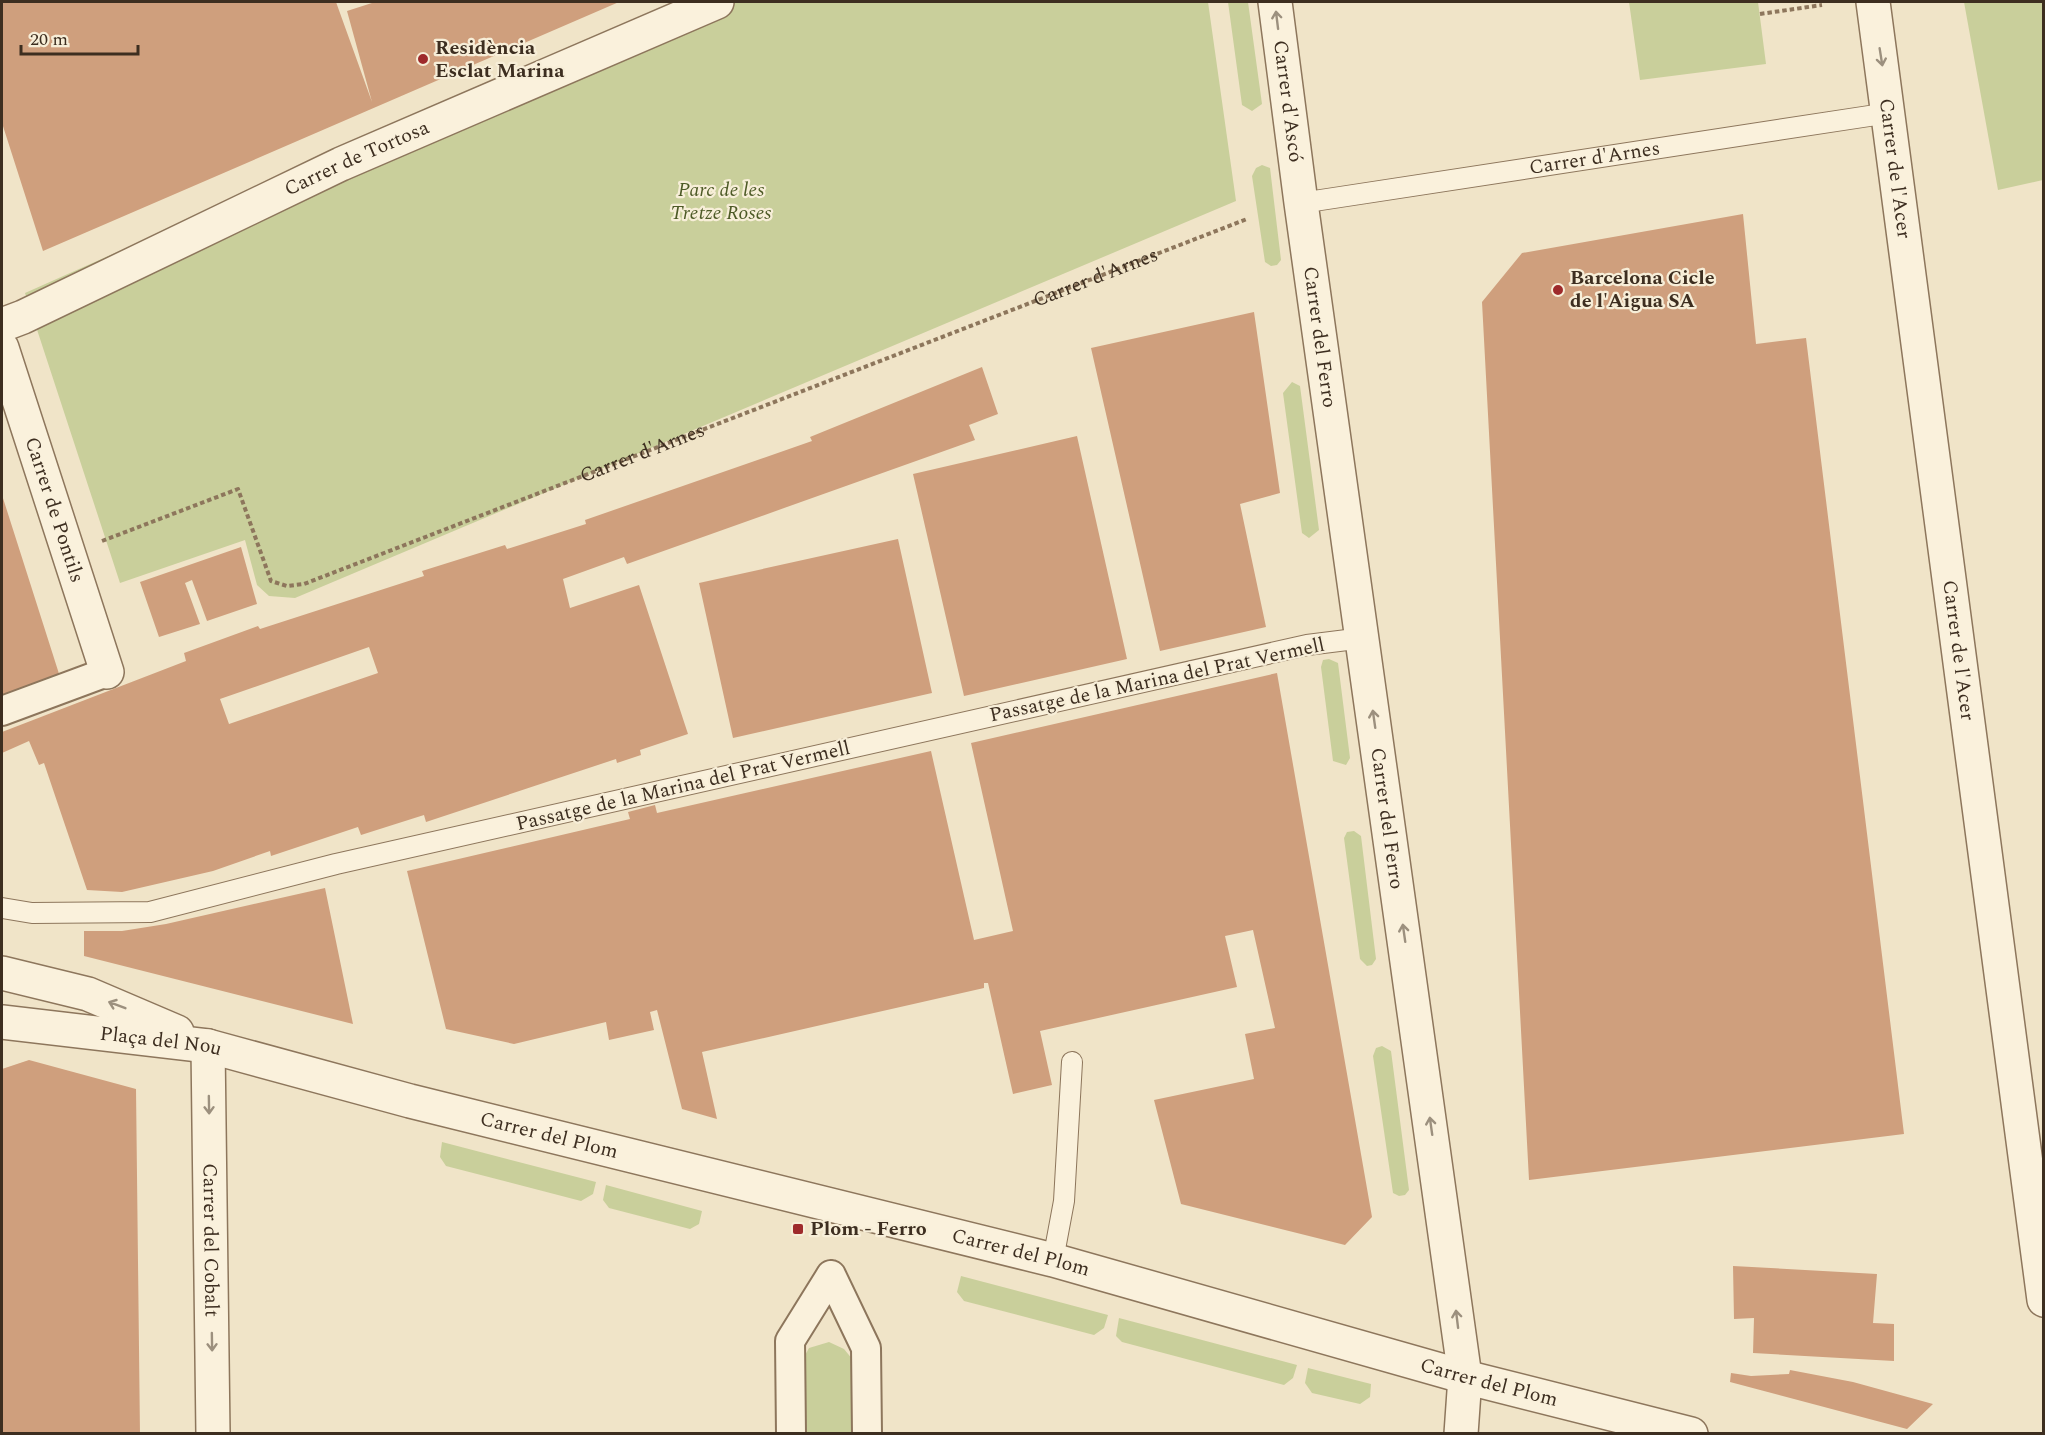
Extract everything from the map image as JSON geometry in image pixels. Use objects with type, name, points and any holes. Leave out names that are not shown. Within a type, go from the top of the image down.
[{"type":"street","name":"Carrer de Tortosa","points":[[2,325],[23,317],[340,164],[717,2]]},
{"type":"street","name":"Carrer d'Ascó","points":[[1275,2],[1301,203]]},
{"type":"street","name":"Carrer de l'Acer","points":[[1873,2],[2043,1300]]},
{"type":"street","name":"Carrer del Ferro","points":[[1301,203],[1465,1377],[1461,1434]]},
{"type":"street","name":"Carrer de Pontils","points":[[2,348],[107,672]]},
{"type":"street","points":[[2,711],[107,672]]},
{"type":"street","name":"Plaça del Nou","points":[[2,973],[88,994],[208,1046]]},
{"type":"street","name":"Plaça del Nou","points":[[2,1022],[208,1046]]},
{"type":"street","name":"Carrer del Plom","points":[[208,1046],[410,1101],[1053,1260],[1465,1377],[1691,1434]]},
{"type":"street","name":"Carrer del Cobalt","points":[[208,1046],[213,1434]]},
{"type":"street","points":[[791,1434],[790,1341],[831,1275],[866,1348],[867,1434]]},
{"type":"lane","name":"Carrer d'Arnes","points":[[1301,203],[1889,113]]},
{"type":"lane","name":"Passatge de la Marina del Prat Vermell","points":[[2,908],[32,913],[150,912],[359,858],[1295,647],[1363,638]]},
{"type":"lane","points":[[1053,1260],[1064,1202],[1072,1062]]},
{"type":"path","points":[[1760,14],[1822,4]]},
{"type":"path","name":"Carrer d'Arnes","points":[[96,543],[238,489],[270,581],[287,586],[304,584],[1247,219]]},
{"type":"green space","name":"Parc de les Tretze Roses","points":[[680,2],[1208,2],[1236,201],[295,598],[269,596],[257,585],[245,540],[120,583],[25,293]]},
{"type":"green space","points":[[1228,2],[1248,2],[1262,104],[1252,111],[1242,105]]},
{"type":"green space","points":[[1629,2],[1758,2],[1766,64],[1640,80]]},
{"type":"green space","points":[[1964,2],[2043,2],[2043,180],[1998,190]]},
{"type":"green space","points":[[1262,165],[1270,168],[1281,260],[1277,265],[1271,266],[1265,262],[1252,176],[1256,168]]},
{"type":"green space","points":[[1292,382],[1300,386],[1319,530],[1309,538],[1302,533],[1283,393]]},
{"type":"green space","points":[[1329,659],[1338,663],[1350,758],[1346,765],[1333,761],[1321,667],[1323,660]]},
{"type":"green space","points":[[1354,831],[1361,836],[1376,959],[1372,965],[1367,966],[1360,959],[1344,838],[1347,832]]},
{"type":"green space","points":[[1382,1046],[1391,1051],[1409,1190],[1405,1195],[1399,1196],[1393,1193],[1373,1056],[1376,1048]]},
{"type":"green space","points":[[442,1142],[596,1182],[593,1194],[581,1201],[446,1166],[440,1157]]},
{"type":"green space","points":[[606,1185],[702,1211],[699,1224],[690,1229],[609,1208],[603,1200]]},
{"type":"green space","points":[[961,1276],[1108,1315],[1104,1328],[1094,1335],[964,1301],[957,1292]]},
{"type":"green space","points":[[1119,1318],[1297,1365],[1293,1378],[1284,1385],[1122,1342],[1116,1336]]},
{"type":"green space","points":[[829,1342],[844,1349],[853,1360],[853,1433],[802,1433],[802,1361],[809,1348]]},
{"type":"green space","points":[[1308,1368],[1371,1384],[1370,1397],[1360,1404],[1312,1393],[1305,1383]]},
{"type":"building","points":[[2,2],[336,2],[372,102],[347,11],[375,2],[619,2],[43,251],[2,123]]},
{"type":"building","points":[[1743,214],[1756,344],[1806,338],[1904,1134],[1529,1180],[1482,302],[1522,253]]},
{"type":"building","points":[[1254,312],[1280,493],[1240,504],[1266,627],[1160,651],[1091,348]]},
{"type":"building","points":[[982,367],[998,414],[969,425],[975,440],[627,564],[624,557],[563,579],[570,608],[639,585],[688,734],[640,750],[641,755],[617,763],[616,759],[426,822],[424,815],[361,835],[358,827],[271,856],[270,851],[213,871],[122,892],[87,890],[44,763],[39,765],[29,741],[2,753],[2,732],[186,661],[184,653],[258,626],[260,629],[424,576],[422,571],[505,545],[507,549],[586,524],[585,520],[812,441],[810,437]],"holes":[[[369,647],[378,673],[229,724],[220,699]]]},
{"type":"building","points":[[1077,436],[1127,659],[964,696],[913,474]]},
{"type":"building","points":[[2,495],[61,680],[2,699]]},
{"type":"building","points":[[898,539],[932,693],[733,738],[699,583]]},
{"type":"building","points":[[241,547],[257,604],[207,621],[192,580],[185,583],[200,624],[159,637],[140,582]]},
{"type":"building","points":[[1277,673],[1372,1217],[1345,1245],[1181,1204],[1154,1100],[1254,1079],[1245,1034],[1275,1028],[1253,930],[1225,936],[1237,987],[1040,1031],[1052,1085],[1013,1094],[988,983],[984,983],[984,988],[702,1052],[717,1119],[682,1109],[657,1010],[650,1012],[654,1030],[609,1040],[606,1022],[514,1044],[446,1029],[407,871],[630,819],[628,812],[655,805],[657,813],[931,751],[974,940],[1013,931],[971,743]]},
{"type":"building","points":[[325,888],[353,1024],[84,956],[84,931],[122,931],[166,924]]},
{"type":"building","points":[[29,1060],[136,1089],[140,1434],[2,1434],[2,1069]]},
{"type":"building","points":[[1733,1266],[1877,1274],[1873,1323],[1894,1324],[1894,1361],[1753,1353],[1754,1318],[1734,1319]]},
{"type":"building","points":[[1790,1370],[1853,1382],[1933,1404],[1907,1429],[1730,1382],[1731,1373],[1751,1376],[1789,1374]]},
{"type":"place","name":"Residència Esclat Marina","points":[[423,59]]},
{"type":"place","name":"Barcelona Cicle de l'Aigua SA","points":[[1558,290]]},
{"type":"place","name":"Plom - Ferro","points":[[798,1229]]}]
